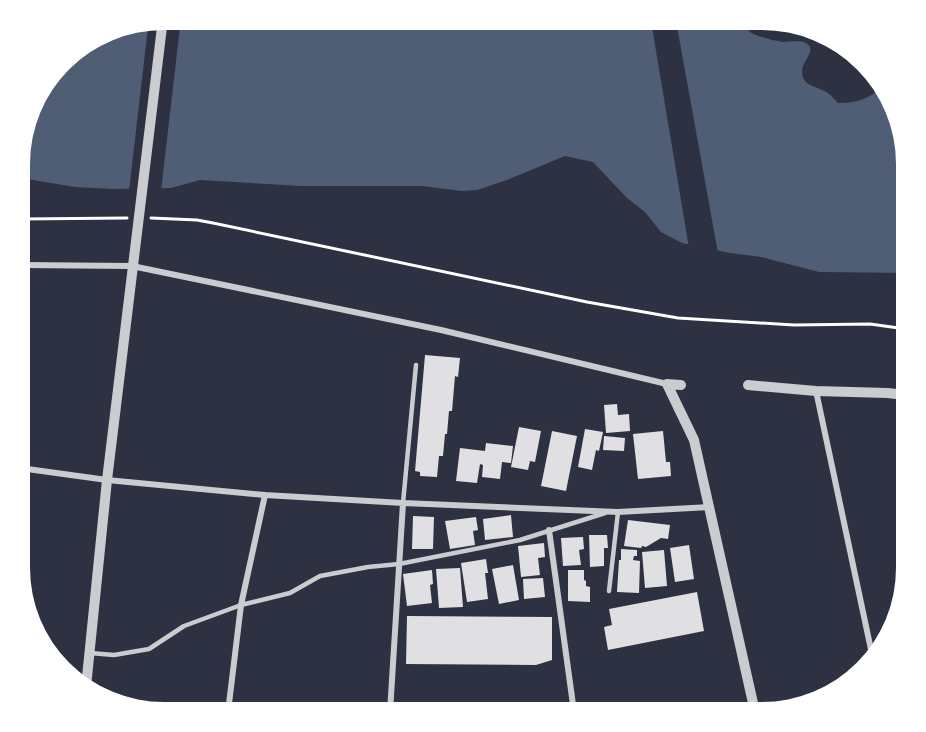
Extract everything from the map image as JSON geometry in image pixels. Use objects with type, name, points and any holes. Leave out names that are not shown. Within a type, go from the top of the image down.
[{"type":"street","points":[[87,677],[107,480],[162,30]]},
{"type":"street","points":[[30,265],[132,266],[441,330],[667,384],[681,385]]},
{"type":"street","points":[[667,384],[694,440],[753,702]]},
{"type":"street","points":[[748,385],[816,391],[896,394]]},
{"type":"street","points":[[816,391],[870,646]]},
{"type":"street","points":[[30,469],[107,480],[265,495],[618,513],[710,507]]},
{"type":"street","points":[[229,702],[242,605],[265,495]]},
{"type":"street","points":[[391,702],[403,502]]},
{"type":"street","points":[[549,530],[573,702]]},
{"type":"lane","points":[[403,502],[416,365]]},
{"type":"lane","points":[[90,653],[114,655],[149,649],[184,626],[242,605],[290,593],[320,576],[399,564],[520,540],[610,512]]},
{"type":"lane","points":[[609,591],[618,513]]},
{"type":"path","points":[[30,219],[129,218]]},
{"type":"path","points":[[150,218],[213,223],[587,302],[678,318],[794,325],[870,324],[896,328]]},
{"type":"water","points":[[156,30],[748,30],[753,34],[783,42],[806,43],[810,53],[802,68],[805,81],[825,91],[838,103],[862,100],[875,93],[886,113],[895,147],[896,273],[819,272],[761,257],[682,243],[661,232],[645,212],[627,198],[593,162],[565,156],[507,180],[477,190],[462,191],[422,186],[301,186],[200,180],[171,188],[75,187],[30,180],[31,147],[40,113],[63,76],[76,63],[113,40],[138,33]]},
{"type":"pier","points":[[180,30],[161,191],[129,191],[147,31]]},
{"type":"pier","points":[[653,30],[678,30],[718,253],[689,248]]},
{"type":"building","points":[[425,355],[460,358],[458,377],[455,376],[452,411],[449,411],[443,456],[439,456],[437,477],[420,476],[420,472],[415,471]]},
{"type":"building","points":[[617,404],[618,415],[629,414],[630,431],[606,433],[604,405]]},
{"type":"building","points":[[519,427],[541,431],[535,462],[530,461],[528,470],[511,467]]},
{"type":"building","points":[[585,429],[603,432],[592,470],[578,467]]},
{"type":"building","points":[[552,431],[577,436],[566,491],[541,486]]},
{"type":"building","points":[[663,431],[666,462],[670,462],[671,476],[638,479],[633,434]]},
{"type":"building","points":[[604,436],[625,438],[624,451],[603,450]]},
{"type":"building","points":[[486,443],[513,446],[511,463],[502,462],[500,479],[482,477],[483,465],[480,464],[477,483],[456,481],[460,448],[485,451]]},
{"type":"building","points":[[511,515],[513,537],[485,540],[483,519]]},
{"type":"building","points":[[413,516],[434,517],[433,549],[412,549]]},
{"type":"building","points":[[476,517],[478,530],[473,531],[475,545],[450,549],[445,521]]},
{"type":"building","points":[[628,520],[670,525],[668,539],[661,538],[641,548],[624,546]]},
{"type":"building","points":[[589,535],[607,535],[608,548],[604,548],[604,566],[590,567]]},
{"type":"building","points":[[583,537],[584,549],[579,550],[581,565],[563,566],[561,538]]},
{"type":"building","points":[[544,543],[545,557],[538,558],[540,575],[521,577],[518,546]]},
{"type":"building","points":[[689,545],[694,579],[675,582],[670,548]]},
{"type":"building","points":[[621,549],[637,550],[637,556],[634,556],[633,560],[640,561],[639,593],[617,592]]},
{"type":"building","points":[[664,550],[667,586],[645,588],[642,552]]},
{"type":"building","points":[[486,559],[488,599],[467,602],[461,563]]},
{"type":"building","points":[[513,565],[519,600],[499,604],[492,569]]},
{"type":"building","points":[[460,568],[463,607],[439,608],[436,569]]},
{"type":"building","points":[[432,570],[433,584],[430,585],[432,603],[407,606],[403,574]]},
{"type":"building","points":[[568,570],[584,570],[586,586],[590,587],[590,602],[568,601]]},
{"type":"building","points":[[543,578],[545,597],[524,599],[523,579]]},
{"type":"building","points":[[697,592],[704,631],[608,650],[604,627],[612,625],[609,609]]},
{"type":"building","points":[[407,616],[552,617],[552,660],[536,665],[406,664]]}]
